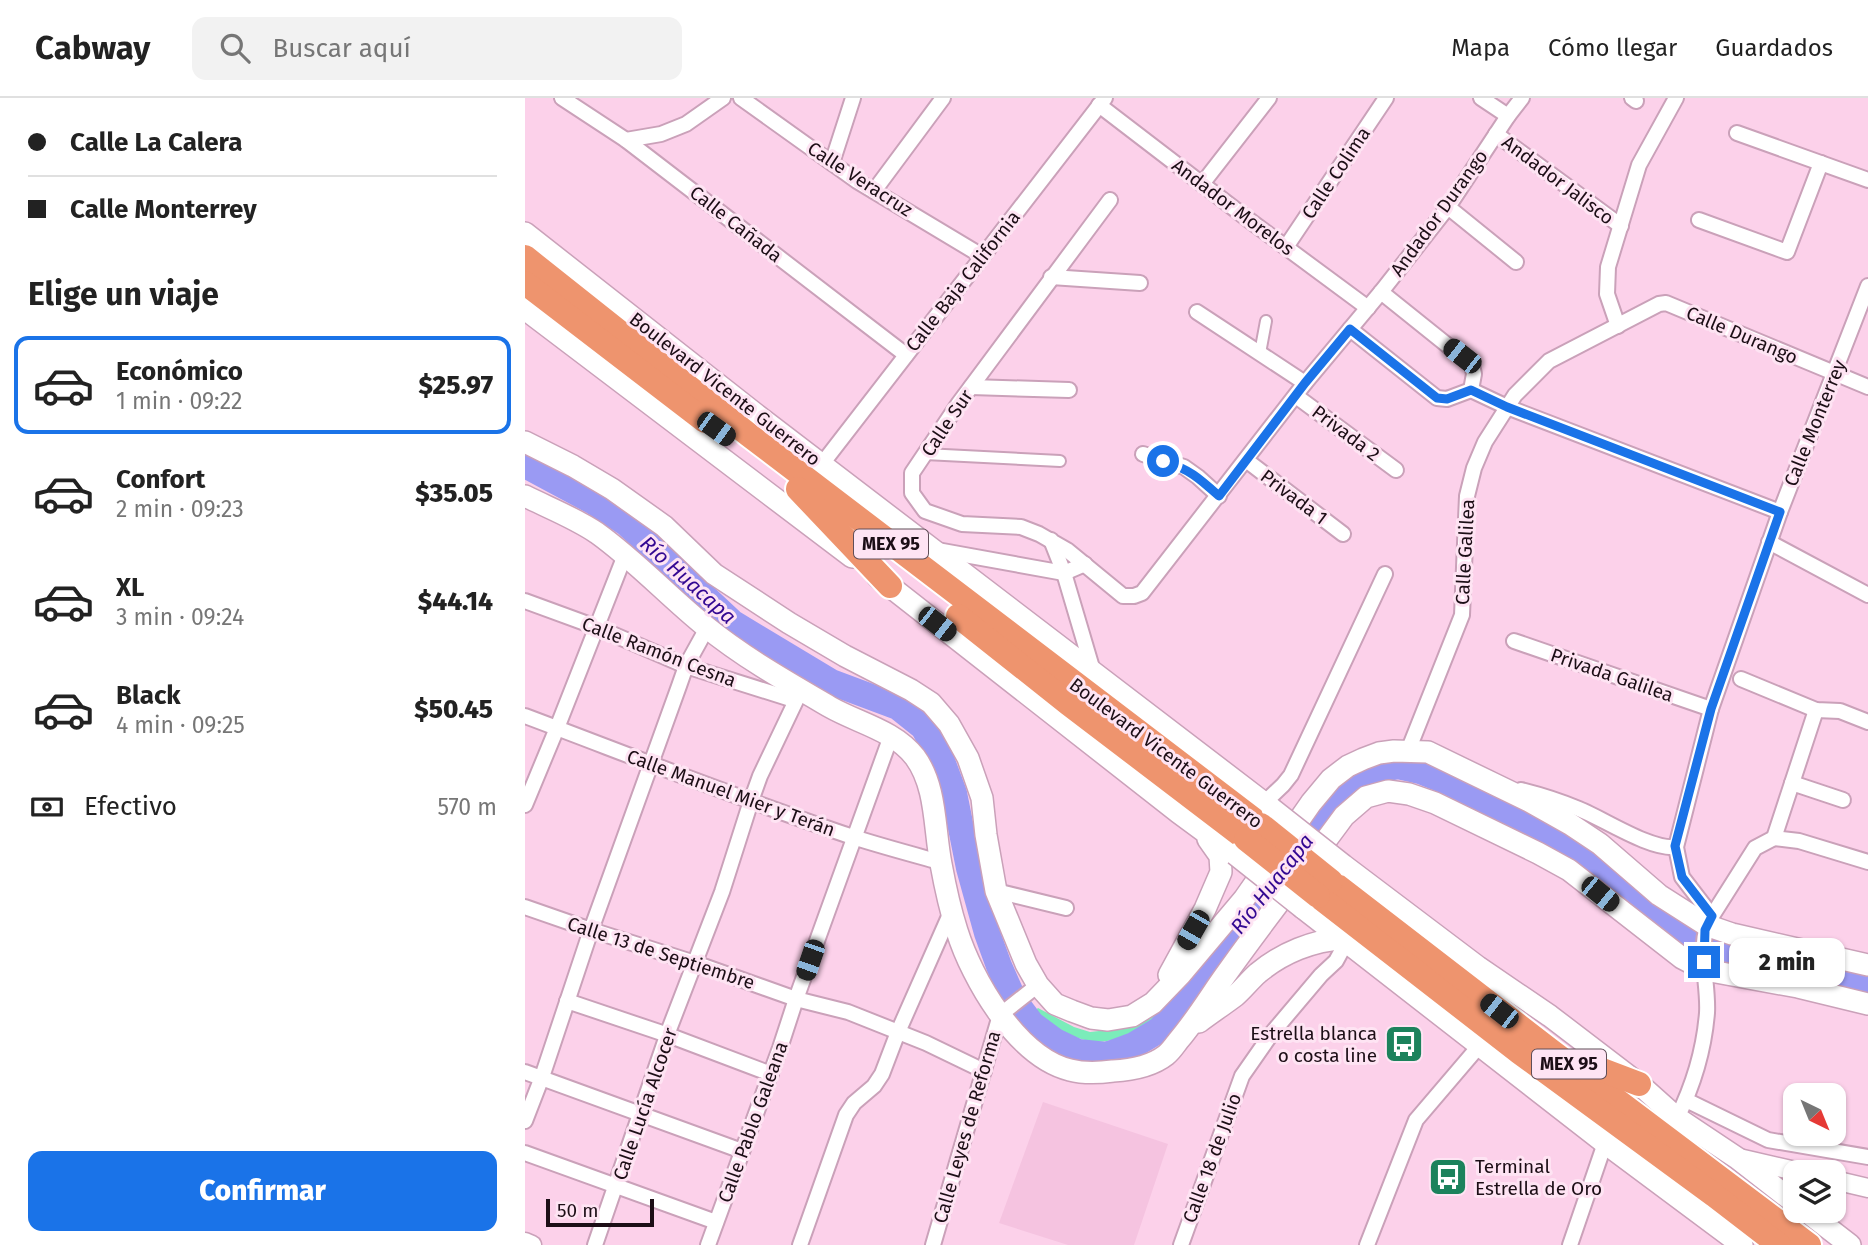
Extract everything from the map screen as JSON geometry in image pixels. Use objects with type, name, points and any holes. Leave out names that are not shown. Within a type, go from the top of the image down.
[{"type":"highway","name":"Boulevard Vicente Guerrero","points":[[525,257],[749,435],[1256,826],[1519,1052],[1779,1245]]},
{"type":"highway","name":"Boulevard Vicente Guerrero","points":[[525,283],[675,400],[798,489],[1069,704],[1256,826]]},
{"type":"highway","points":[[798,489],[890,586]]},
{"type":"highway","name":"Boulevard Vicente Guerrero","points":[[1324,887],[1550,1050],[1809,1245]]},
{"type":"highway","points":[[1550,1050],[1639,1084]]},
{"type":"main road","name":"Boulevard Vicente Guerrero","points":[[525,233],[1094,673],[1324,887],[1478,967],[1550,1016],[1639,1084],[1682,1109],[1737,1158],[1783,1194]]},
{"type":"main road","name":"Boulevard Vicente Guerrero","points":[[525,309],[890,586],[1178,812],[1256,826]]},
{"type":"main road","points":[[525,442],[612,489],[664,526],[713,574],[789,624],[931,703],[949,724],[968,758],[982,798],[996,891],[1026,964],[1038,985],[1055,1004],[1108,1020],[1132,1016],[1153,1003],[1244,899],[1311,803],[1331,779],[1348,766],[1379,752],[1428,752],[1491,782],[1570,824],[1600,844],[1660,895],[1708,924],[1732,934],[1868,965]]},
{"type":"main road","points":[[525,496],[593,531],[625,555],[706,628],[797,695],[838,711],[905,745],[917,760],[929,787],[940,862],[951,912],[970,962],[1013,1033],[1038,1054],[1067,1070],[1093,1073],[1119,1071],[1148,1065],[1166,1055],[1189,1029],[1230,968],[1345,816],[1366,797],[1388,791],[1409,794],[1435,803],[1559,864],[1682,958],[1705,966],[1868,1004]]},
{"type":"main road","points":[[1162,994],[1169,974],[1205,909],[1221,872],[1220,856],[1212,843],[1178,812]]},
{"type":"main road","name":"Boulevard Vicente Guerrero","points":[[1324,887],[1344,939],[1605,1143],[1742,1245]]},
{"type":"main road","points":[[1189,1029],[1236,995],[1259,972],[1282,958],[1309,944],[1344,939]]},
{"type":"main road","points":[[1822,1223],[1850,1245]]},
{"type":"street","name":"Calle Cañada","points":[[562,98],[627,140],[906,355]]},
{"type":"street","points":[[627,140],[661,134],[686,124],[723,98]]},
{"type":"street","name":"Calle Veracruz","points":[[741,98],[874,191],[982,256]]},
{"type":"street","points":[[832,163],[853,98]]},
{"type":"street","points":[[874,191],[943,98]]},
{"type":"street","points":[[1202,184],[1269,98]]},
{"type":"street","name":"Calle Colima","points":[[1286,247],[1386,98]]},
{"type":"street","points":[[1481,98],[1508,116],[1522,98]]},
{"type":"street","points":[[1618,326],[1608,294],[1608,267],[1639,165],[1676,98]]},
{"type":"street","name":"Andador Morelos","points":[[1102,101],[1202,184],[1368,308]]},
{"type":"street","name":"Calle Baja California","points":[[822,464],[1102,101]]},
{"type":"street","name":"Andador Durango","points":[[1246,460],[1448,207],[1508,116]]},
{"type":"street","points":[[1737,133],[1868,180]]},
{"type":"street","name":"Andador Jalisco","points":[[1496,134],[1621,226]]},
{"type":"street","points":[[1699,220],[1787,252],[1821,163]]},
{"type":"street","name":"Calle Sur","points":[[1110,200],[971,387],[912,473],[912,493],[925,511],[962,524],[1021,527],[1051,540],[1123,596],[1134,596],[1142,593],[1246,460]]},
{"type":"street","points":[[1448,207],[1516,262]]},
{"type":"street","points":[[1051,277],[1140,283]]},
{"type":"street","name":"Calle Monterrey","points":[[1708,924],[1682,877],[1675,846],[1711,709],[1780,512],[1868,286]]},
{"type":"street","points":[[1381,292],[1472,365],[1471,390]]},
{"type":"street","name":"Calle Durango","points":[[1618,326],[1659,304],[1666,303],[1868,387]]},
{"type":"street","points":[[1197,312],[1305,383]]},
{"type":"street","points":[[1260,353],[1266,321]]},
{"type":"street","name":"Calle Galilea","points":[[1408,751],[1462,615],[1467,496],[1474,468],[1485,442],[1515,395],[1549,360],[1618,326]]},
{"type":"street","points":[[1350,329],[1437,398],[1447,399],[1471,390],[1507,407],[1780,512]]},
{"type":"street","points":[[971,387],[1069,390]]},
{"type":"street","name":"Privada 2","points":[[1296,396],[1396,470]]},
{"type":"street","points":[[925,454],[1060,461]]},
{"type":"street","points":[[1143,454],[1184,467],[1219,496]]},
{"type":"street","name":"Privada 1","points":[[1246,460],[1343,534]]},
{"type":"street","points":[[1051,540],[1064,573],[1094,673]]},
{"type":"street","points":[[1769,542],[1868,595]]},
{"type":"street","points":[[932,549],[1064,573],[1085,564]]},
{"type":"street","points":[[525,805],[625,555]]},
{"type":"street","points":[[1256,826],[1291,775],[1385,574]]},
{"type":"street","name":"Calle Ramón Cesna","points":[[525,601],[596,627],[686,666],[797,695]]},
{"type":"street","points":[[525,1121],[686,666],[706,628]]},
{"type":"street","name":"Privada Galilea","points":[[1514,641],[1711,709]]},
{"type":"street","points":[[1741,679],[1816,710],[1840,710],[1868,722]]},
{"type":"street","name":"Calle Lucía Alcocer","points":[[595,1245],[668,1035],[722,892],[760,776],[797,695]]},
{"type":"street","points":[[1774,838],[1816,710]]},
{"type":"street","name":"Calle Manuel Mier y Terán","points":[[525,716],[651,765],[855,838],[940,862]]},
{"type":"street","name":"Calle Pablo Galeana","points":[[708,1245],[891,736]]},
{"type":"street","points":[[1491,782],[1552,798],[1634,836],[1666,848],[1675,846]]},
{"type":"street","points":[[1792,783],[1843,800]]},
{"type":"street","points":[[1868,862],[1800,841],[1774,838],[1755,848],[1708,924],[1705,966],[1707,1013],[1699,1057],[1682,1109],[1767,1140],[1868,1157]]},
{"type":"street","points":[[996,891],[1066,908]]},
{"type":"street","name":"Calle 13 de Septiembre","points":[[525,907],[796,999],[848,1012],[898,1032]]},
{"type":"street","points":[[800,1245],[846,1115],[882,1074],[951,912]]},
{"type":"street","name":"Calle 18 de Julio","points":[[1181,1245],[1242,1076],[1272,1033],[1336,961],[1344,939]]},
{"type":"street","name":"Calle Leyes de Reforma","points":[[933,1245],[1003,1013],[1038,985]]},
{"type":"street","points":[[567,1001],[771,1074]]},
{"type":"street","points":[[898,1032],[984,1071]]},
{"type":"street","points":[[1367,1245],[1416,1120],[1481,1045]]},
{"type":"street","points":[[525,1072],[742,1151]]},
{"type":"street","points":[[1573,1243],[1605,1143]]},
{"type":"street","points":[[525,1153],[716,1222]]},
{"type":"street","points":[[1737,1158],[1783,1168]]},
{"type":"street","points":[[1846,1183],[1868,1188]]},
{"type":"street","points":[[525,1242],[532,1245]]},
{"type":"shaded area","points":[[1043,1102],[1168,1144],[1134,1245],[1068,1245],[999,1223]]},
{"type":"green space","points":[[1192,976],[1156,1017],[1133,1032],[1107,1041],[1078,1038],[1032,1013],[1038,1008],[1074,1027],[1090,1032],[1108,1030]]},
{"type":"waterway","name":"Río Huacapa","points":[[525,465],[592,501],[627,524],[733,623],[831,682],[898,707],[923,727],[942,761],[954,793],[969,868],[987,933],[1014,1000],[1032,1024],[1055,1041],[1078,1052],[1107,1055],[1134,1045],[1159,1030],[1175,1013],[1349,784],[1374,771],[1398,766],[1450,783],[1560,840],[1593,862],[1690,940],[1727,953],[1868,983]]},
{"type":"place","name":"Estrella blanca o costa line","points":[[1404,1044]]},
{"type":"place","name":"Terminal Estrella de Oro","points":[[1448,1177]]},
{"type":"route","points":[[1163,461],[1184,467],[1219,496],[1350,329],[1437,398],[1447,399],[1471,390],[1507,407],[1780,512],[1711,709],[1675,846],[1682,877],[1712,916],[1705,930],[1704,962]]}]
